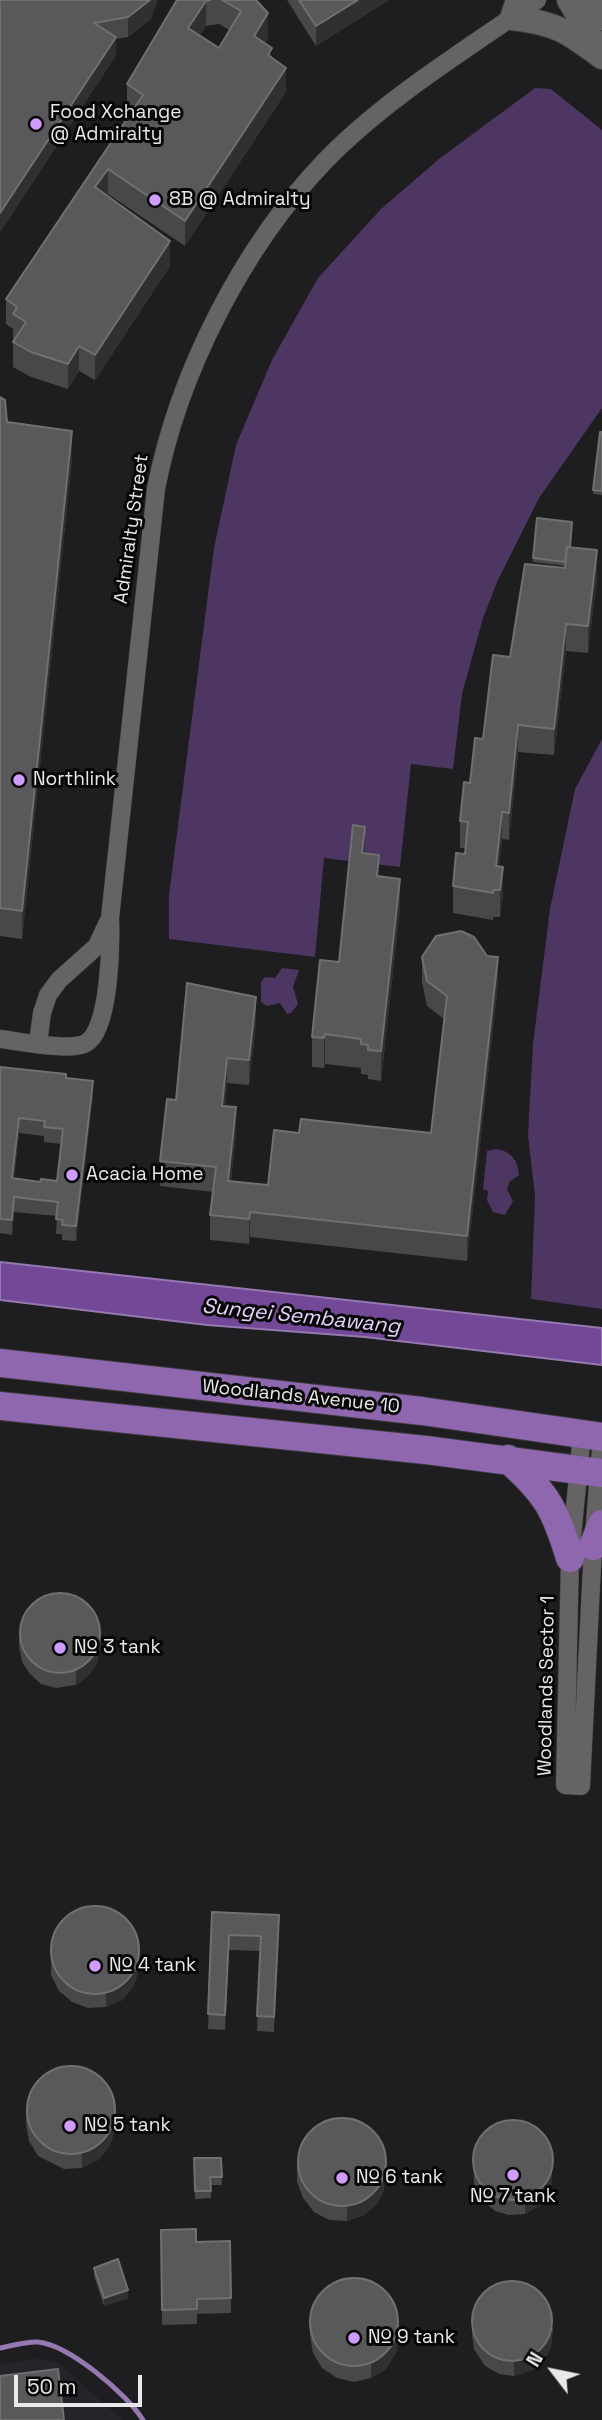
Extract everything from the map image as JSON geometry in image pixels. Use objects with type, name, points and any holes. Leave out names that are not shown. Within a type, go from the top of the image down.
[{"type":"main road","points":[[569,0],[602,56]]},
{"type":"main road","points":[[591,0],[602,18]]},
{"type":"main road","points":[[515,9],[564,29],[602,56]]},
{"type":"main road","name":"Woodlands Avenue 10","points":[[0,1363],[382,1406],[595,1436]]},
{"type":"main road","name":"Woodlands Avenue 10","points":[[0,1406],[508,1459],[592,1471]]},
{"type":"main road","points":[[508,1459],[545,1497],[556,1514],[588,1542]]},
{"type":"street","name":"Admiralty Street","points":[[0,1039],[79,1045],[93,1037],[102,1011],[111,947],[110,918],[156,489],[168,436],[206,339],[261,244],[296,194],[326,160],[399,98],[515,9],[537,0]]},
{"type":"street","name":"Admiralty Street","points":[[38,1043],[42,1013],[48,995],[59,980],[97,946],[110,918]]},
{"type":"street","name":"Woodlands Sector 1","points":[[592,1471],[565,1785],[581,1786],[588,1542],[595,1436]]},
{"type":"shaded area","points":[[535,88],[551,89],[602,130],[602,408],[539,498],[498,580],[483,618],[462,694],[453,769],[411,764],[400,867],[324,858],[315,957],[169,939],[169,895],[214,548],[236,445],[272,360],[318,278],[381,209],[439,159]]},
{"type":"shaded area","points":[[602,739],[602,1309],[531,1299],[535,1196],[528,1135],[533,1044],[550,909],[575,789]]},
{"type":"shaded area","points":[[282,968],[299,970],[293,987],[298,1004],[287,1014],[280,1003],[267,1006],[261,1002],[261,982],[265,977],[275,978]]},
{"type":"shaded area","points":[[496,1149],[510,1154],[519,1175],[510,1181],[507,1189],[513,1201],[505,1215],[493,1212],[487,1200],[488,1191],[483,1189],[487,1151]]},
{"type":"shaded area","points":[[39,2358],[59,2363],[122,2420],[0,2420],[0,2364]]},
{"type":"water","name":"Sungei Sembawang","points":[[0,1262],[602,1328],[602,1365],[365,1337],[207,1325],[0,1300]]},
{"type":"building","name":"Food Xchange @ Admiralty","points":[[0,0],[150,0],[128,17],[94,23],[116,37],[0,213]]},
{"type":"building","name":"8B @ Admiralty","points":[[177,0],[210,0],[206,1],[188,28],[219,48],[241,11],[222,0],[256,0],[268,13],[254,36],[272,48],[268,55],[286,68],[185,221],[108,169],[95,187],[170,241],[95,355],[79,346],[68,364],[31,352],[13,342],[26,322],[13,314],[17,307],[6,299],[143,95],[127,84]]},
{"type":"building","points":[[299,0],[358,0],[316,26]]},
{"type":"building","name":"Northlink","points":[[0,397],[5,400],[7,422],[72,431],[22,911],[0,908]]},
{"type":"building","points":[[602,432],[602,491],[593,490]]},
{"type":"building","points":[[537,518],[572,522],[570,547],[567,547],[565,562],[533,558]]},
{"type":"building","points":[[567,547],[597,550],[588,626],[566,624],[554,729],[518,725],[509,813],[502,812],[496,866],[503,867],[500,890],[493,890],[493,893],[453,886],[456,853],[465,854],[468,822],[460,821],[464,782],[470,783],[475,738],[483,739],[493,655],[510,657],[525,564],[565,568]]},
{"type":"building","points":[[353,825],[365,827],[362,853],[379,855],[377,876],[400,879],[381,1051],[368,1050],[368,1045],[361,1044],[361,1039],[325,1034],[324,1038],[312,1037],[320,960],[339,962]]},
{"type":"building","points":[[461,931],[474,937],[487,956],[498,957],[467,1236],[250,1212],[249,1219],[210,1215],[216,1167],[160,1161],[167,1099],[176,1100],[187,983],[256,997],[249,1060],[227,1058],[222,1106],[236,1107],[228,1181],[268,1185],[274,1130],[299,1133],[301,1119],[431,1133],[447,996],[427,981],[422,957],[436,936]]},
{"type":"building","name":"Acacia Home","points":[[0,1067],[66,1074],[66,1078],[93,1081],[76,1226],[62,1225],[63,1220],[56,1219],[58,1202],[14,1197],[12,1220],[0,1219]],"holes":[[[19,1118],[45,1121],[44,1127],[63,1129],[57,1181],[41,1179],[40,1182],[12,1178]]]},
{"type":"building","name":"№ 3 tank","points":[[60,1593],[75,1596],[88,1605],[97,1618],[100,1633],[97,1648],[88,1661],[75,1670],[60,1673],[45,1670],[32,1661],[23,1648],[20,1633],[23,1618],[32,1605],[45,1596]]},
{"type":"building","name":"№ 4 tank","points":[[95,1906],[112,1909],[126,1919],[136,1933],[139,1950],[136,1967],[126,1981],[112,1991],[95,1994],[78,1991],[64,1981],[54,1967],[51,1950],[54,1933],[64,1919],[78,1909]]},
{"type":"building","points":[[212,1912],[279,1915],[274,2017],[257,2016],[261,1936],[229,1935],[225,2015],[208,2014]]},
{"type":"building","name":"№ 5 tank","points":[[71,2066],[88,2069],[102,2079],[112,2093],[115,2110],[112,2127],[102,2141],[88,2151],[71,2154],[54,2151],[40,2141],[30,2127],[27,2110],[30,2093],[40,2079],[54,2069]]},
{"type":"building","name":"№ 6 tank","points":[[342,2118],[359,2121],[373,2131],[383,2145],[386,2162],[383,2179],[373,2193],[359,2203],[342,2206],[325,2203],[311,2193],[301,2179],[298,2162],[301,2145],[311,2131],[325,2121]]},
{"type":"building","name":"№ 7 tank","points":[[513,2120],[528,2123],[541,2132],[550,2145],[553,2160],[550,2175],[541,2188],[528,2197],[513,2200],[498,2197],[485,2188],[476,2175],[473,2160],[476,2145],[485,2132],[498,2123]]},
{"type":"building","points":[[194,2158],[221,2158],[222,2177],[210,2177],[211,2191],[195,2191]]},
{"type":"building","points":[[196,2229],[196,2242],[230,2241],[231,2298],[197,2299],[197,2309],[162,2310],[161,2230]]},
{"type":"building","points":[[118,2259],[128,2290],[104,2298],[94,2268]]},
{"type":"building","name":"№ 9 tank","points":[[354,2278],[371,2281],[385,2291],[395,2305],[398,2322],[395,2339],[385,2353],[371,2363],[354,2366],[337,2363],[323,2353],[313,2339],[310,2322],[313,2305],[323,2291],[337,2281]]},
{"type":"building","points":[[512,2281],[527,2284],[540,2293],[549,2306],[552,2321],[549,2336],[540,2349],[527,2358],[512,2361],[497,2358],[484,2349],[475,2336],[472,2321],[475,2306],[484,2293],[497,2284]]},
{"type":"building","points":[[58,2369],[64,2420],[0,2420],[0,2376]]},
{"type":"waterway","points":[[0,2348],[38,2342],[65,2352],[111,2385],[143,2420]]},
{"type":"place","name":"Food Xchange @ Admiralty","points":[[36,124]]},
{"type":"place","name":"8B @ Admiralty","points":[[155,200]]},
{"type":"place","name":"Northlink","points":[[19,780]]},
{"type":"place","name":"Acacia Home","points":[[72,1175]]},
{"type":"place","name":"№ 3 tank","points":[[60,1648]]},
{"type":"place","name":"№ 4 tank","points":[[95,1966]]},
{"type":"place","name":"№ 5 tank","points":[[70,2126]]},
{"type":"place","name":"№ 7 tank","points":[[513,2175]]},
{"type":"place","name":"№ 6 tank","points":[[342,2178]]},
{"type":"place","name":"№ 9 tank","points":[[354,2338]]}]
